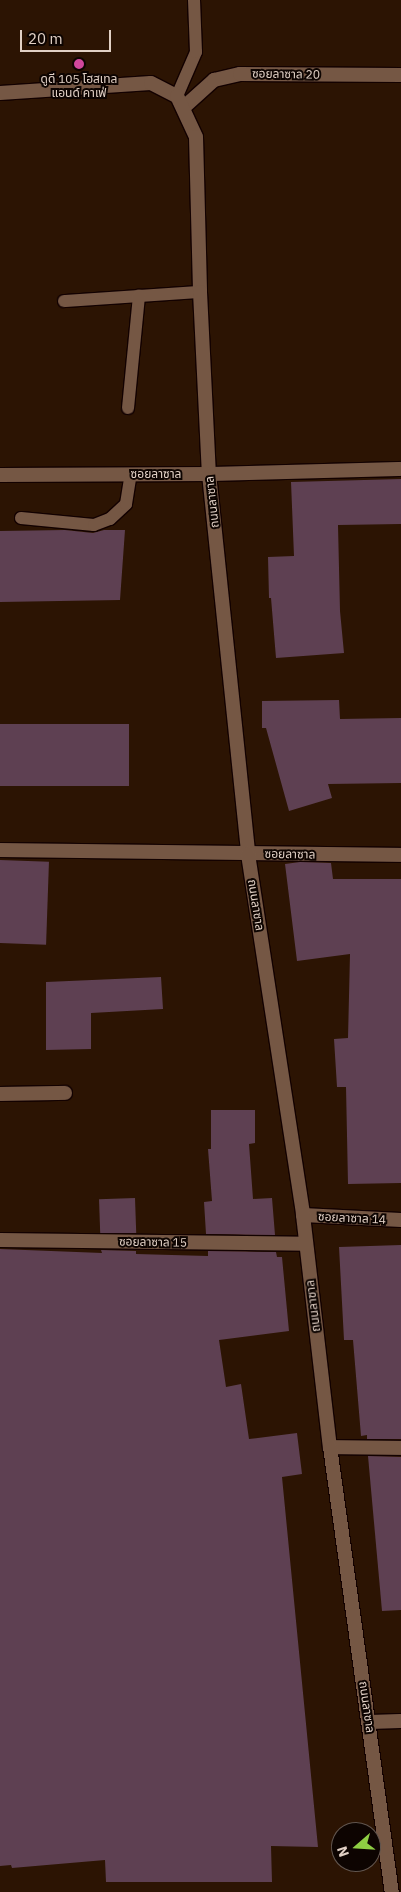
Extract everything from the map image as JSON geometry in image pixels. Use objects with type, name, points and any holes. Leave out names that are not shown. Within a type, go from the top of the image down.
[{"type":"street","name":"ซอยลาซาล 20","points":[[180,102],[214,80],[240,74],[401,75]]},
{"type":"street","points":[[0,93],[151,82],[180,102]]},
{"type":"street","name":"ถนนลาซาล","points":[[180,102],[196,137],[200,292],[209,474],[248,854],[303,1215],[330,1447],[370,1722],[392,1892]]},
{"type":"street","name":"ซอยลาซาล","points":[[0,475],[209,474],[401,469]]},
{"type":"street","name":"ซอยลาซาล","points":[[0,850],[401,855]]},
{"type":"street","points":[[0,1094],[66,1093]]},
{"type":"street","name":"ซอยลาซาล 14","points":[[303,1215],[401,1220]]},
{"type":"street","name":"ซอยลาซาล 15","points":[[0,1240],[306,1244]]},
{"type":"street","points":[[330,1447],[401,1448]]},
{"type":"street","points":[[370,1722],[401,1721]]},
{"type":"lane","points":[[180,102],[196,52],[194,0]]},
{"type":"lane","points":[[64,301],[200,292]]},
{"type":"lane","points":[[128,408],[139,296]]},
{"type":"lane","points":[[21,518],[87,525],[94,525],[110,519],[126,504],[131,474]]},
{"type":"building","points":[[401,479],[401,524],[338,525],[340,611],[344,653],[276,658],[271,598],[269,598],[268,557],[294,556],[291,482]]},
{"type":"building","points":[[65,530],[93,533],[104,530],[125,530],[120,600],[0,602],[0,531]]},
{"type":"building","points":[[339,700],[340,719],[401,718],[401,783],[328,784],[332,798],[289,811],[266,728],[262,728],[262,701]]},
{"type":"building","points":[[0,724],[129,724],[129,786],[0,786]]},
{"type":"building","points":[[0,860],[49,862],[46,945],[0,943]]},
{"type":"building","points":[[300,862],[331,863],[333,879],[401,879],[401,1183],[348,1184],[346,1087],[337,1087],[334,1039],[348,1038],[350,954],[297,961],[285,864]]},
{"type":"building","points":[[161,977],[163,1009],[91,1013],[91,1049],[46,1050],[46,982]]},
{"type":"building","points":[[211,1110],[255,1110],[255,1143],[249,1144],[253,1199],[272,1198],[275,1235],[206,1234],[204,1202],[212,1201],[208,1149],[211,1149]]},
{"type":"building","points":[[135,1198],[136,1233],[100,1234],[99,1199]]},
{"type":"building","points":[[401,1245],[401,1439],[367,1439],[367,1435],[361,1436],[353,1340],[344,1340],[339,1247]]},
{"type":"building","points":[[0,1249],[102,1253],[101,1250],[136,1251],[136,1254],[208,1256],[208,1251],[276,1252],[277,1257],[282,1257],[289,1331],[219,1340],[226,1387],[241,1384],[249,1439],[297,1433],[302,1474],[282,1477],[318,1847],[271,1846],[272,1882],[106,1882],[105,1860],[12,1868],[11,1865],[0,1866]]},
{"type":"building","points":[[368,1456],[401,1457],[401,1610],[382,1611]]},
{"type":"place","name":"ดูดี 105 โฮสเทล แอนด์ คาเฟ่","points":[[79,64]]}]
